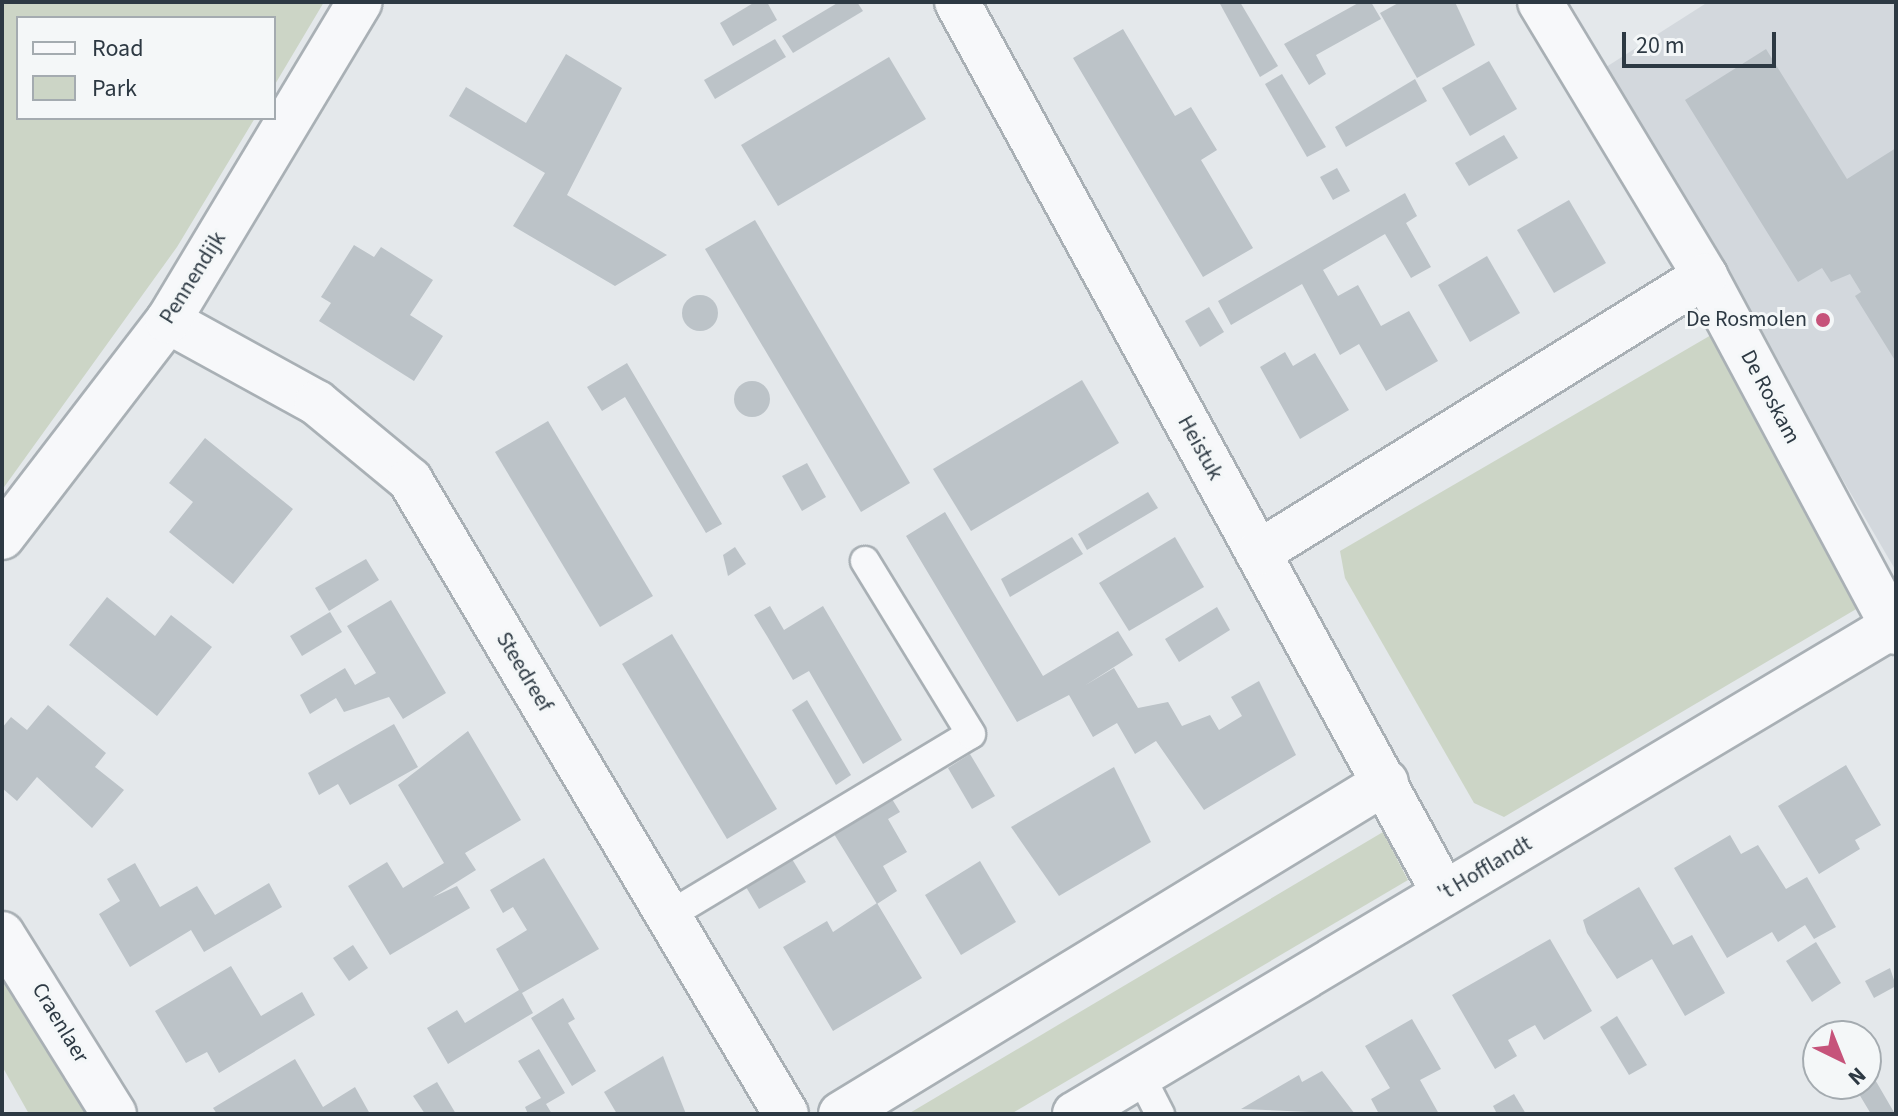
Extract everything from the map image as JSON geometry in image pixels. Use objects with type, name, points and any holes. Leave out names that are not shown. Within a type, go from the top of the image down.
[{"type":"street","name":"Pennendijk","points":[[2,537],[168,321],[360,2]]},
{"type":"street","name":"Heistuk","points":[[957,2],[1444,893]]},
{"type":"street","name":"De Roskam","points":[[1540,2],[1705,276],[1895,627]]},
{"type":"street","points":[[1258,553],[1705,276]]},
{"type":"street","name":"Steedreef","points":[[168,321],[317,403],[410,480],[786,1114]]},
{"type":"street","name":"'t Hofflandt","points":[[1075,1114],[1895,627]]},
{"type":"street","points":[[841,1114],[1386,782]]},
{"type":"street","name":"Craenlaer","points":[[2,934],[114,1114]]},
{"type":"lane","points":[[668,916],[971,734],[865,561]]},
{"type":"lane","points":[[1140,1075],[1160,1114]]},
{"type":"shaded area","name":"De Rosmolen","points":[[1708,2],[1896,2],[1896,571],[1603,69]]},
{"type":"green space","points":[[2,2],[324,2],[276,83],[276,16],[16,16],[16,120],[254,120],[177,247],[2,490]]},
{"type":"green space","points":[[1718,331],[1863,605],[1504,817],[1474,803],[1345,578],[1340,551]]},
{"type":"green space","points":[[1383,832],[1408,880],[1011,1114],[908,1114]]},
{"type":"green space","points":[[2,964],[95,1114],[29,1114],[2,1066]]},
{"type":"building","points":[[755,2],[767,2],[777,20],[733,46],[720,23]]},
{"type":"building","points":[[839,2],[857,2],[863,11],[793,53],[782,36]]},
{"type":"building","points":[[1219,2],[1240,2],[1278,66],[1260,77]]},
{"type":"building","points":[[1360,2],[1371,2],[1381,19],[1316,55],[1326,74],[1309,85],[1284,44]]},
{"type":"building","points":[[1400,2],[1455,2],[1475,45],[1417,78],[1380,13]]},
{"type":"building","points":[[1123,29],[1175,116],[1191,107],[1217,150],[1201,160],[1253,248],[1203,277],[1073,58]]},
{"type":"building","points":[[775,39],[786,57],[715,99],[704,80]]},
{"type":"building","points":[[1766,49],[1847,179],[1896,148],[1896,362],[1855,296],[1861,292],[1850,274],[1831,282],[1822,268],[1798,282],[1685,100]]},
{"type":"building","points":[[566,54],[622,88],[567,195],[667,255],[615,286],[513,226],[545,173],[449,116],[466,87],[526,123]]},
{"type":"building","points":[[889,57],[926,119],[778,206],[741,145]]},
{"type":"building","points":[[1489,61],[1517,109],[1470,136],[1442,88]]},
{"type":"building","points":[[1282,74],[1326,147],[1307,157],[1265,84]]},
{"type":"building","points":[[1415,79],[1427,101],[1346,147],[1335,127]]},
{"type":"building","points":[[1504,135],[1518,158],[1469,186],[1455,163]]},
{"type":"building","points":[[1337,168],[1350,191],[1333,200],[1320,177]]},
{"type":"building","points":[[1405,193],[1417,216],[1406,223],[1431,267],[1411,278],[1385,234],[1323,270],[1338,296],[1358,285],[1381,326],[1409,311],[1438,361],[1386,391],[1359,344],[1340,355],[1302,284],[1231,325],[1218,301]]},
{"type":"building","points":[[1569,200],[1606,263],[1554,293],[1517,230]]},
{"type":"building","points":[[755,220],[910,483],[861,512],[705,249]]},
{"type":"building","points":[[354,245],[374,257],[381,247],[433,280],[410,315],[443,336],[414,381],[319,321],[331,303],[321,297]]},
{"type":"building","points":[[1487,256],[1520,313],[1470,342],[1438,285]]},
{"type":"building","points":[[700,295],[713,300],[718,313],[713,326],[700,331],[687,326],[682,313],[687,300]]},
{"type":"building","points":[[1209,307],[1224,332],[1200,347],[1185,321]]},
{"type":"building","points":[[1285,352],[1293,366],[1315,353],[1349,410],[1300,439],[1260,367]]},
{"type":"building","points":[[627,363],[722,524],[706,533],[625,397],[602,411],[587,387]]},
{"type":"building","points":[[1082,380],[1119,443],[971,531],[933,469]]},
{"type":"building","points":[[752,381],[765,386],[770,399],[765,412],[752,417],[739,412],[734,399],[739,386]]},
{"type":"building","points":[[548,421],[653,596],[600,627],[495,452]]},
{"type":"building","points":[[205,438],[293,509],[233,584],[169,532],[193,502],[169,483]]},
{"type":"building","points":[[807,463],[826,497],[802,511],[782,476]]},
{"type":"building","points":[[1148,492],[1158,508],[1087,550],[1078,534]]},
{"type":"building","points":[[945,512],[1043,676],[1118,631],[1133,655],[1084,686],[1114,668],[1138,708],[1168,702],[1182,726],[1210,715],[1219,730],[1242,716],[1231,697],[1259,681],[1296,755],[1204,810],[1156,741],[1135,754],[1117,723],[1093,737],[1069,695],[1017,722],[906,536]]},
{"type":"building","points":[[1072,537],[1083,554],[1010,597],[1001,579]]},
{"type":"building","points":[[1175,537],[1204,587],[1129,631],[1099,583]]},
{"type":"building","points":[[735,547],[746,564],[728,576],[723,555]]},
{"type":"building","points":[[366,559],[379,580],[329,611],[315,588]]},
{"type":"building","points":[[107,597],[155,636],[171,615],[212,647],[157,716],[69,645]]},
{"type":"building","points":[[391,600],[446,693],[403,719],[389,697],[344,712],[336,698],[310,714],[300,695],[345,668],[355,685],[376,673],[347,626]]},
{"type":"building","points":[[770,606],[784,630],[823,606],[902,740],[863,764],[809,671],[793,680],[754,615]]},
{"type":"building","points":[[1217,607],[1230,630],[1179,662],[1165,639]]},
{"type":"building","points":[[330,612],[342,632],[302,656],[290,636]]},
{"type":"building","points":[[672,634],[777,809],[727,839],[622,664]]},
{"type":"building","points":[[807,700],[851,775],[836,785],[792,710]]},
{"type":"building","points":[[48,705],[106,753],[95,767],[124,790],[92,828],[37,777],[17,801],[2,788],[2,728],[11,717],[27,730]]},
{"type":"building","points":[[394,724],[418,767],[350,805],[338,784],[319,795],[308,773]]},
{"type":"building","points":[[468,731],[521,820],[465,853],[476,870],[433,897],[457,886],[470,908],[390,955],[348,886],[387,862],[403,888],[444,863],[398,785]]},
{"type":"building","points":[[970,754],[995,796],[972,809],[948,768]]},
{"type":"building","points":[[1846,765],[1881,825],[1855,840],[1860,849],[1819,874],[1778,806]]},
{"type":"building","points":[[1114,767],[1151,842],[1059,896],[1011,827]]},
{"type":"building","points":[[892,799],[900,812],[888,819],[907,852],[883,866],[897,891],[877,904],[834,834]]},
{"type":"building","points":[[1730,835],[1741,854],[1758,845],[1786,889],[1807,877],[1836,927],[1814,939],[1805,925],[1778,942],[1772,932],[1727,958],[1674,868]]},
{"type":"building","points":[[544,858],[599,949],[522,993],[533,1013],[448,1064],[427,1028],[457,1010],[465,1023],[519,990],[496,949],[527,930],[513,907],[503,913],[490,890]]},
{"type":"building","points":[[792,859],[806,882],[759,909],[746,887]]},
{"type":"building","points":[[980,861],[1016,922],[961,955],[925,895]]},
{"type":"building","points":[[135,863],[160,907],[197,886],[215,915],[269,883],[282,907],[204,952],[191,930],[130,967],[99,914],[120,901],[107,879]]},
{"type":"building","points":[[1639,887],[1673,945],[1692,935],[1725,993],[1685,1016],[1652,959],[1617,979],[1587,933],[1583,920]]},
{"type":"building","points":[[877,903],[922,978],[833,1031],[783,947],[827,921],[833,932]]},
{"type":"building","points":[[1550,939],[1592,1011],[1544,1040],[1535,1025],[1508,1040],[1517,1056],[1495,1069],[1452,995]]},
{"type":"building","points":[[1816,942],[1841,983],[1812,1002],[1786,961]]},
{"type":"building","points":[[353,945],[368,968],[349,981],[333,958]]},
{"type":"building","points":[[231,966],[261,1016],[302,992],[315,1015],[219,1073],[207,1052],[186,1063],[155,1011]]},
{"type":"building","points":[[1890,968],[1896,986],[1874,998],[1865,981]]},
{"type":"building","points":[[563,998],[575,1019],[568,1023],[596,1071],[572,1086],[531,1018]]},
{"type":"building","points":[[1617,1016],[1647,1065],[1629,1075],[1600,1027]]},
{"type":"building","points":[[1412,1019],[1441,1069],[1420,1080],[1439,1114],[1379,1114],[1371,1099],[1390,1088],[1365,1046]]},
{"type":"building","points":[[539,1049],[565,1093],[546,1104],[552,1114],[528,1114],[525,1107],[541,1098],[518,1061]]},
{"type":"building","points":[[663,1056],[686,1114],[617,1114],[604,1092]]},
{"type":"building","points":[[295,1059],[323,1107],[355,1087],[370,1114],[217,1114],[213,1108]]},
{"type":"building","points":[[1322,1071],[1355,1114],[1241,1109],[1299,1075],[1302,1082]]},
{"type":"building","points":[[437,1082],[456,1114],[425,1114],[413,1096]]},
{"type":"building","points":[[1882,1092],[1895,1114],[1871,1114],[1863,1100],[1882,1100]]},
{"type":"building","points":[[1514,1094],[1526,1114],[1497,1114],[1493,1106]]},
{"type":"place","name":"De Rosmolen","points":[[1823,320]]}]
